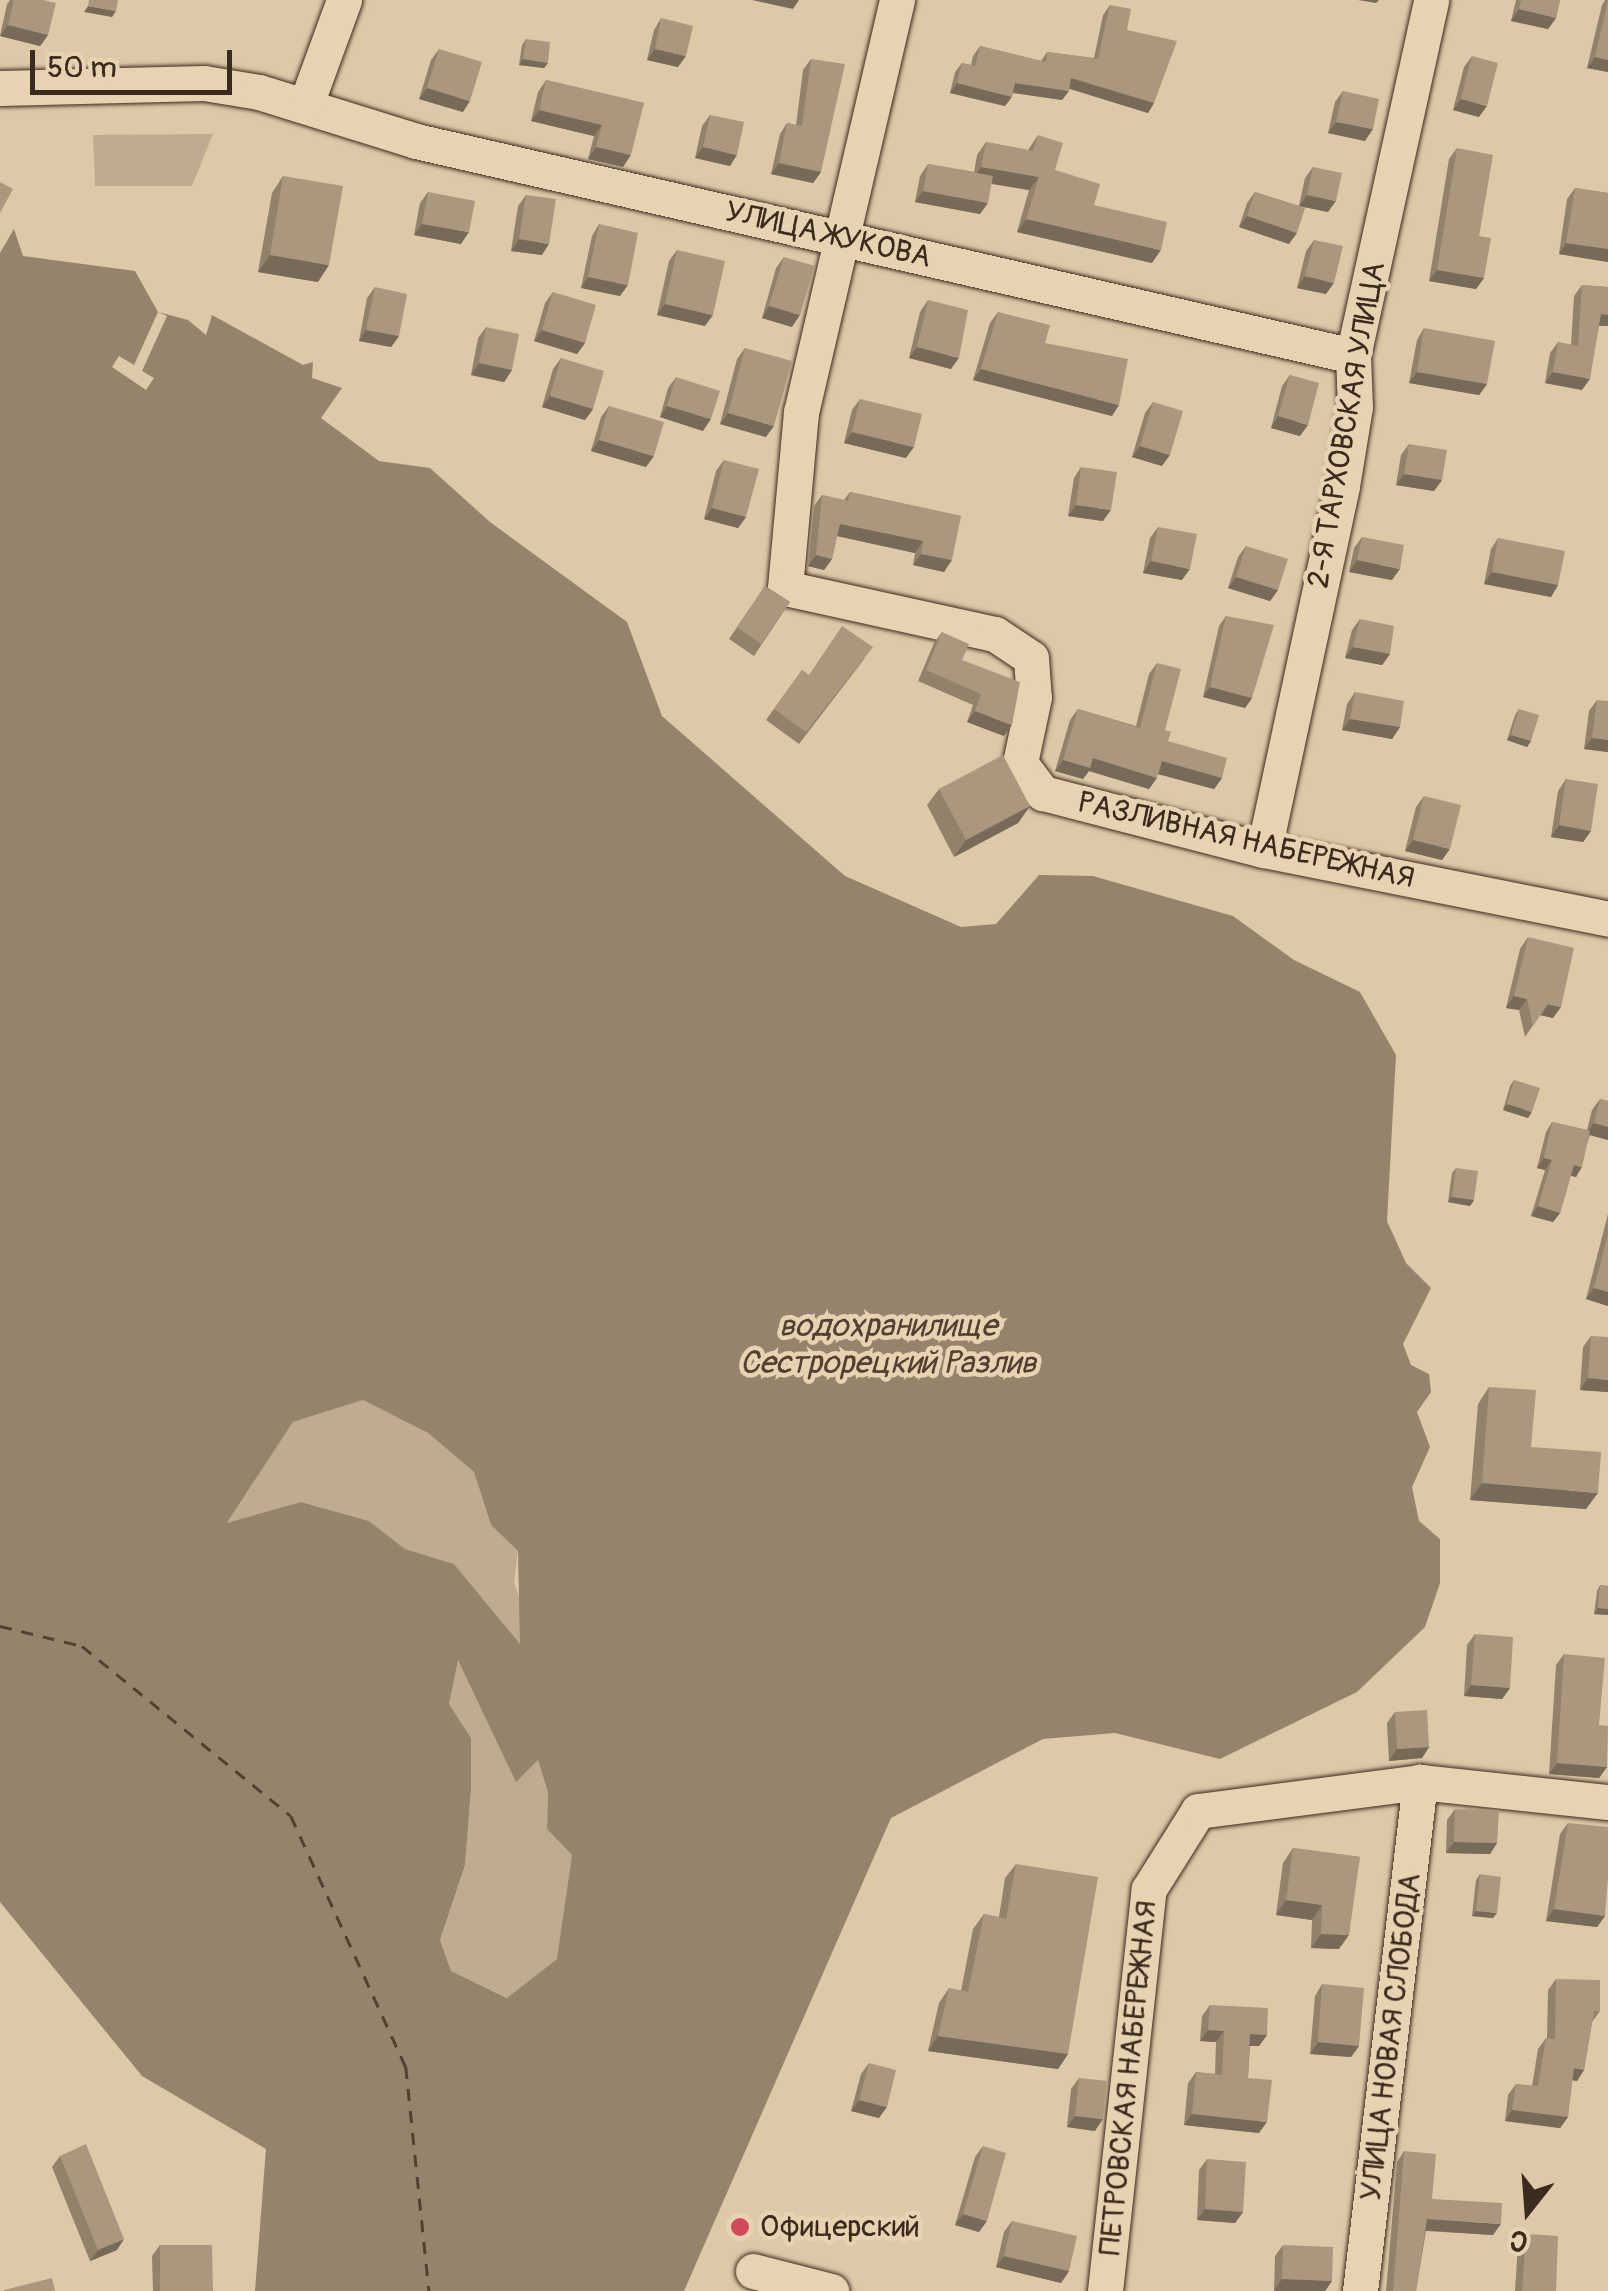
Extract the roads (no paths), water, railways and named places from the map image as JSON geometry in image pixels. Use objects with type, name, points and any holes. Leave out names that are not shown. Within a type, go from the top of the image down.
[{"type":"street","points":[[306,104],[344,0]]},
{"type":"street","points":[[842,238],[897,0]]},
{"type":"street","name":"2-Я ТАРХОВСКАЯ УЛИЦА","points":[[1264,850],[1342,486],[1355,407],[1353,356],[1431,0]]},
{"type":"street","name":"УЛИЦА ЖУКОВА","points":[[0,88],[204,83],[306,104],[416,140],[1353,356]]},
{"type":"street","name":"РАЗЛИВНАЯ НАБЕРЕЖНАЯ","points":[[842,238],[801,412],[785,588],[995,634],[1031,658],[1034,698],[1020,763],[1043,793],[1264,850],[1608,919]]},
{"type":"street","name":"ПЕТРОВСКАЯ НАБЕРЕЖНАЯ","points":[[1105,2291],[1149,1889],[1198,1812],[1420,1782],[1608,1802]]},
{"type":"street","name":"УЛИЦА НОВАЯ СЛОБОДА","points":[[1360,2291],[1386,2110],[1420,1782]]},
{"type":"street","points":[[753,2271],[832,2291]]},
{"type":"water","name":"водохранилище Сестрорецкий Разлив","points":[[14,229],[23,256],[135,271],[158,312],[188,320],[206,335],[212,315],[303,365],[313,362],[312,378],[342,388],[321,418],[379,461],[430,468],[490,522],[627,622],[662,716],[845,876],[961,927],[996,924],[1039,875],[1093,876],[1233,916],[1294,960],[1360,992],[1396,1055],[1387,1221],[1406,1263],[1431,1288],[1403,1344],[1411,1365],[1429,1374],[1431,1392],[1417,1412],[1430,1447],[1412,1487],[1419,1521],[1440,1539],[1440,1583],[1425,1627],[1357,1692],[1220,1759],[1115,1733],[1043,1739],[891,1818],[684,2291],[255,2291],[266,2149],[142,2076],[0,1902],[0,253]],"holes":[[[363,1400],[428,1433],[474,1472],[491,1525],[518,1551],[520,1644],[454,1564],[405,1549],[369,1521],[301,1502],[227,1523],[293,1422]],[[458,1660],[516,1782],[538,1760],[548,1792],[547,1829],[572,1855],[557,1959],[507,1998],[451,1971],[440,1940],[465,1865],[471,1789],[471,1738],[449,1704]]]},
{"type":"place","name":"Офицерский","points":[[740,2227]]}]
